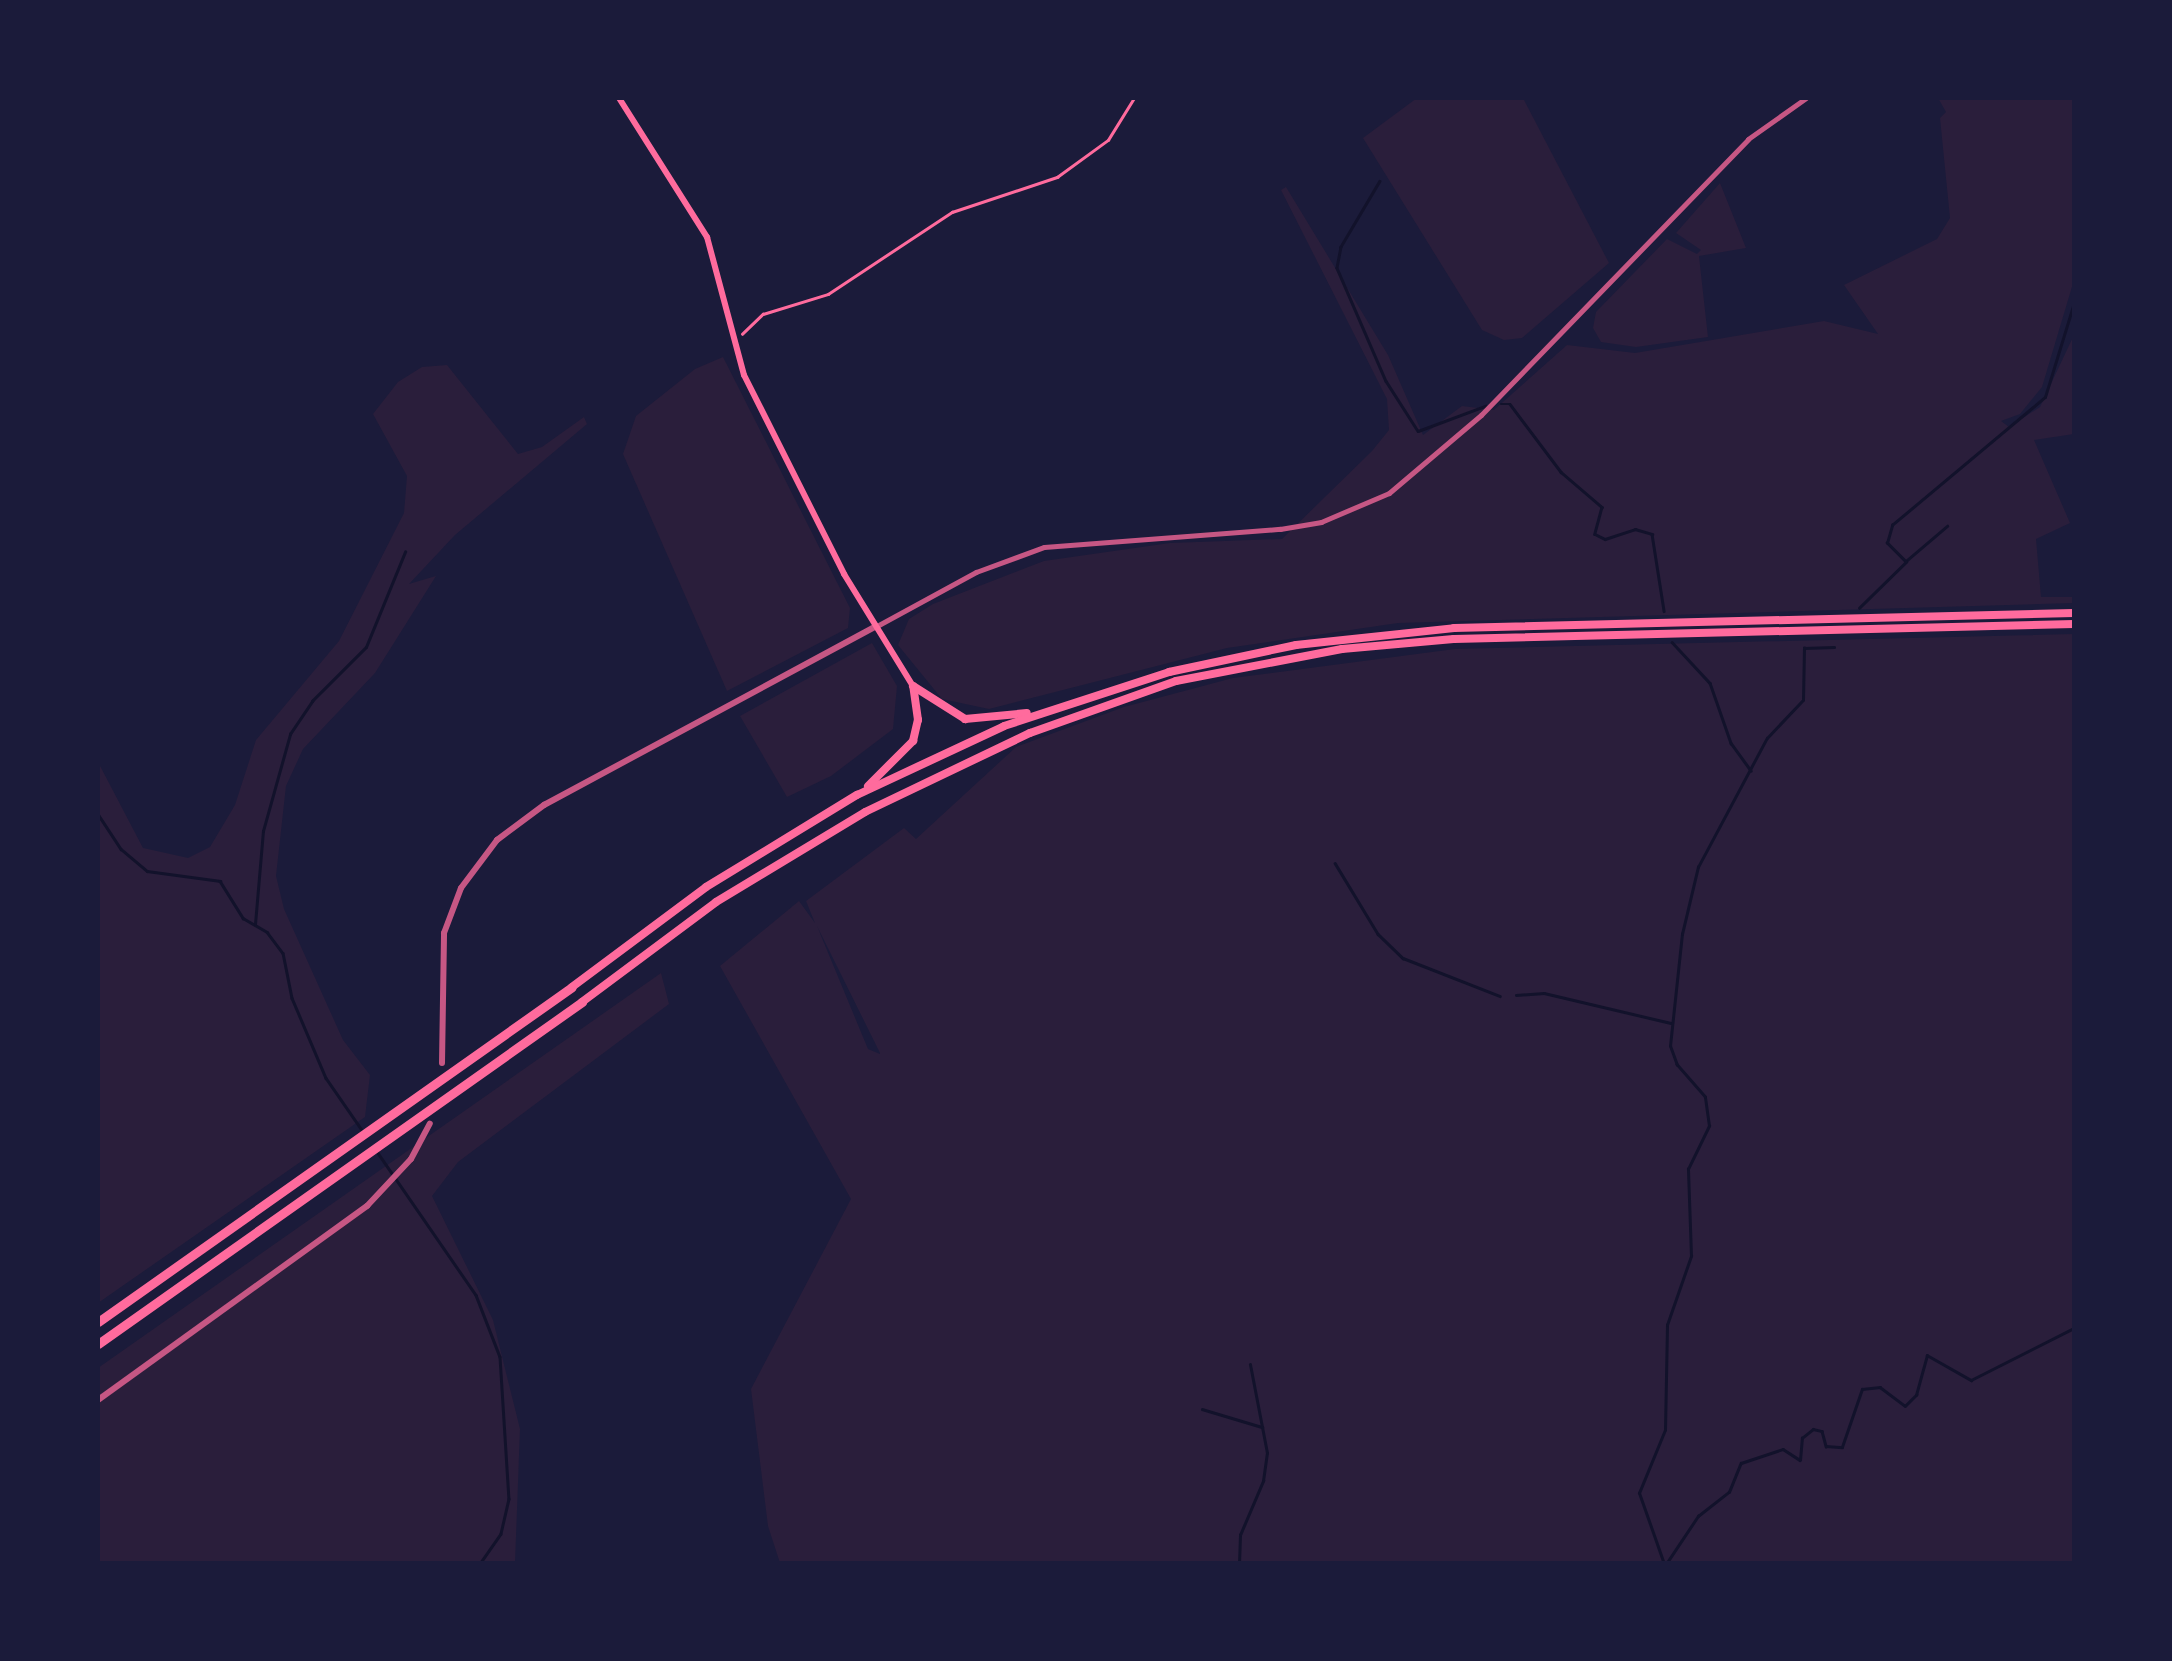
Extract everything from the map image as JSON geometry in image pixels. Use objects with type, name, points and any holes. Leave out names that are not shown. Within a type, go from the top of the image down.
[{"type":"highway","points":[[913,686],[942,710],[977,721],[1057,706],[1229,658],[1395,633],[2074,614]]},
{"type":"highway","points":[[98,1344],[582,1002],[716,902],[865,812],[1030,733],[1176,682],[1287,658],[1454,639],[2074,624]]},
{"type":"highway","points":[[857,795],[913,742],[918,720],[913,686]]},
{"type":"highway","points":[[98,1322],[572,987],[706,887],[857,795],[1057,706]]},
{"type":"main road","points":[[619,98],[707,238],[732,338],[756,399],[875,627],[913,686]]},
{"type":"street","points":[[442,1063],[444,933],[461,888],[496,840],[544,806],[976,572],[1044,547],[1280,529],[1321,522],[1389,493],[1481,415],[1748,140],[1806,98]]},
{"type":"street","points":[[98,1400],[367,1206],[411,1159],[430,1124]]},
{"type":"path","points":[[732,338],[763,314],[828,294],[952,212],[1057,176],[1108,140],[1134,98]]},
{"type":"shaded area","points":[[1417,98],[1523,98],[1609,263],[1522,338],[1504,340],[1482,330],[1363,138]]},
{"type":"shaded area","points":[[1938,98],[2074,98],[2074,280],[2042,387],[2020,414],[2001,421],[2009,427],[2040,407],[2074,335],[2074,434],[2034,440],[2070,523],[2036,539],[2041,597],[2074,597],[2074,603],[1398,623],[1227,648],[989,709],[942,699],[898,645],[909,619],[933,604],[1044,561],[1170,543],[1282,539],[1372,451],[1389,430],[1387,399],[1281,190],[1286,187],[1388,355],[1423,435],[1462,406],[1494,410],[1567,345],[1635,353],[1824,321],[1878,334],[1844,285],[1937,239],[1950,218],[1940,118],[1946,112]]},
{"type":"shaded area","points":[[1720,183],[1746,248],[1699,256],[1708,337],[1636,347],[1601,342],[1593,328],[1596,312],[1667,239],[1697,254],[1701,250],[1676,233]]},
{"type":"shaded area","points":[[723,357],[850,608],[848,628],[727,691],[623,454],[636,416],[695,369]]},
{"type":"shaded area","points":[[447,365],[518,454],[542,447],[584,417],[587,424],[455,535],[409,584],[436,576],[375,673],[303,749],[286,786],[276,876],[284,909],[343,1040],[370,1075],[365,1117],[98,1303],[98,762],[143,848],[188,858],[210,847],[235,805],[256,740],[339,641],[404,513],[407,476],[373,414],[398,382],[422,367]]},
{"type":"shaded area","points":[[2074,634],[2074,1563],[780,1563],[768,1526],[751,1389],[851,1199],[720,966],[799,901],[815,923],[806,901],[904,828],[916,839],[1016,747],[1124,707],[1233,678],[1455,649]],"holes":[[[817,926],[880,1054],[868,1049]]]},
{"type":"shaded area","points":[[872,643],[897,686],[893,729],[831,776],[787,797],[740,716]]},
{"type":"shaded area","points":[[661,973],[669,1004],[458,1162],[432,1196],[493,1320],[520,1429],[515,1563],[98,1564],[98,1368]]},
{"type":"waterway","points":[[1380,181],[1341,247],[1337,268],[1386,381],[1418,431],[1485,406]]},
{"type":"waterway","points":[[1859,608],[1906,562],[1887,543],[1892,525],[2045,397],[2074,303]]},
{"type":"waterway","points":[[1501,404],[1510,404],[1561,472],[1602,507],[1595,534],[1605,539],[1635,529],[1652,534],[1664,611]]},
{"type":"waterway","points":[[1906,561],[1947,526]]},
{"type":"waterway","points":[[255,924],[263,831],[290,734],[312,701],[366,647],[405,552]]},
{"type":"waterway","points":[[1672,642],[1710,683],[1731,743],[1751,771]]},
{"type":"waterway","points":[[1664,1564],[1639,1493],[1665,1430],[1667,1325],[1691,1256],[1688,1169],[1709,1126],[1705,1097],[1677,1065],[1670,1046],[1682,934],[1698,867],[1767,738],[1803,700],[1804,648],[1834,647]]},
{"type":"waterway","points":[[98,814],[121,849],[147,871],[220,881],[243,918],[267,932],[283,953],[292,998],[326,1078],[362,1130]]},
{"type":"waterway","points":[[1335,863],[1378,934],[1403,958],[1500,996]]},
{"type":"waterway","points":[[1516,995],[1544,993],[1671,1023]]},
{"type":"waterway","points":[[378,1153],[476,1295],[500,1357],[509,1499],[501,1534],[480,1564]]},
{"type":"waterway","points":[[1666,1564],[1698,1516],[1729,1492],[1741,1463],[1783,1449],[1800,1460],[1802,1438],[1813,1429],[1822,1431],[1826,1446],[1842,1447],[1862,1389],[1880,1387],[1905,1406],[1916,1395],[1927,1355],[1971,1380],[2074,1328]]},
{"type":"waterway","points":[[1239,1564],[1240,1535],[1263,1481],[1267,1453],[1250,1365]]},
{"type":"waterway","points":[[1202,1409],[1262,1427]]}]
